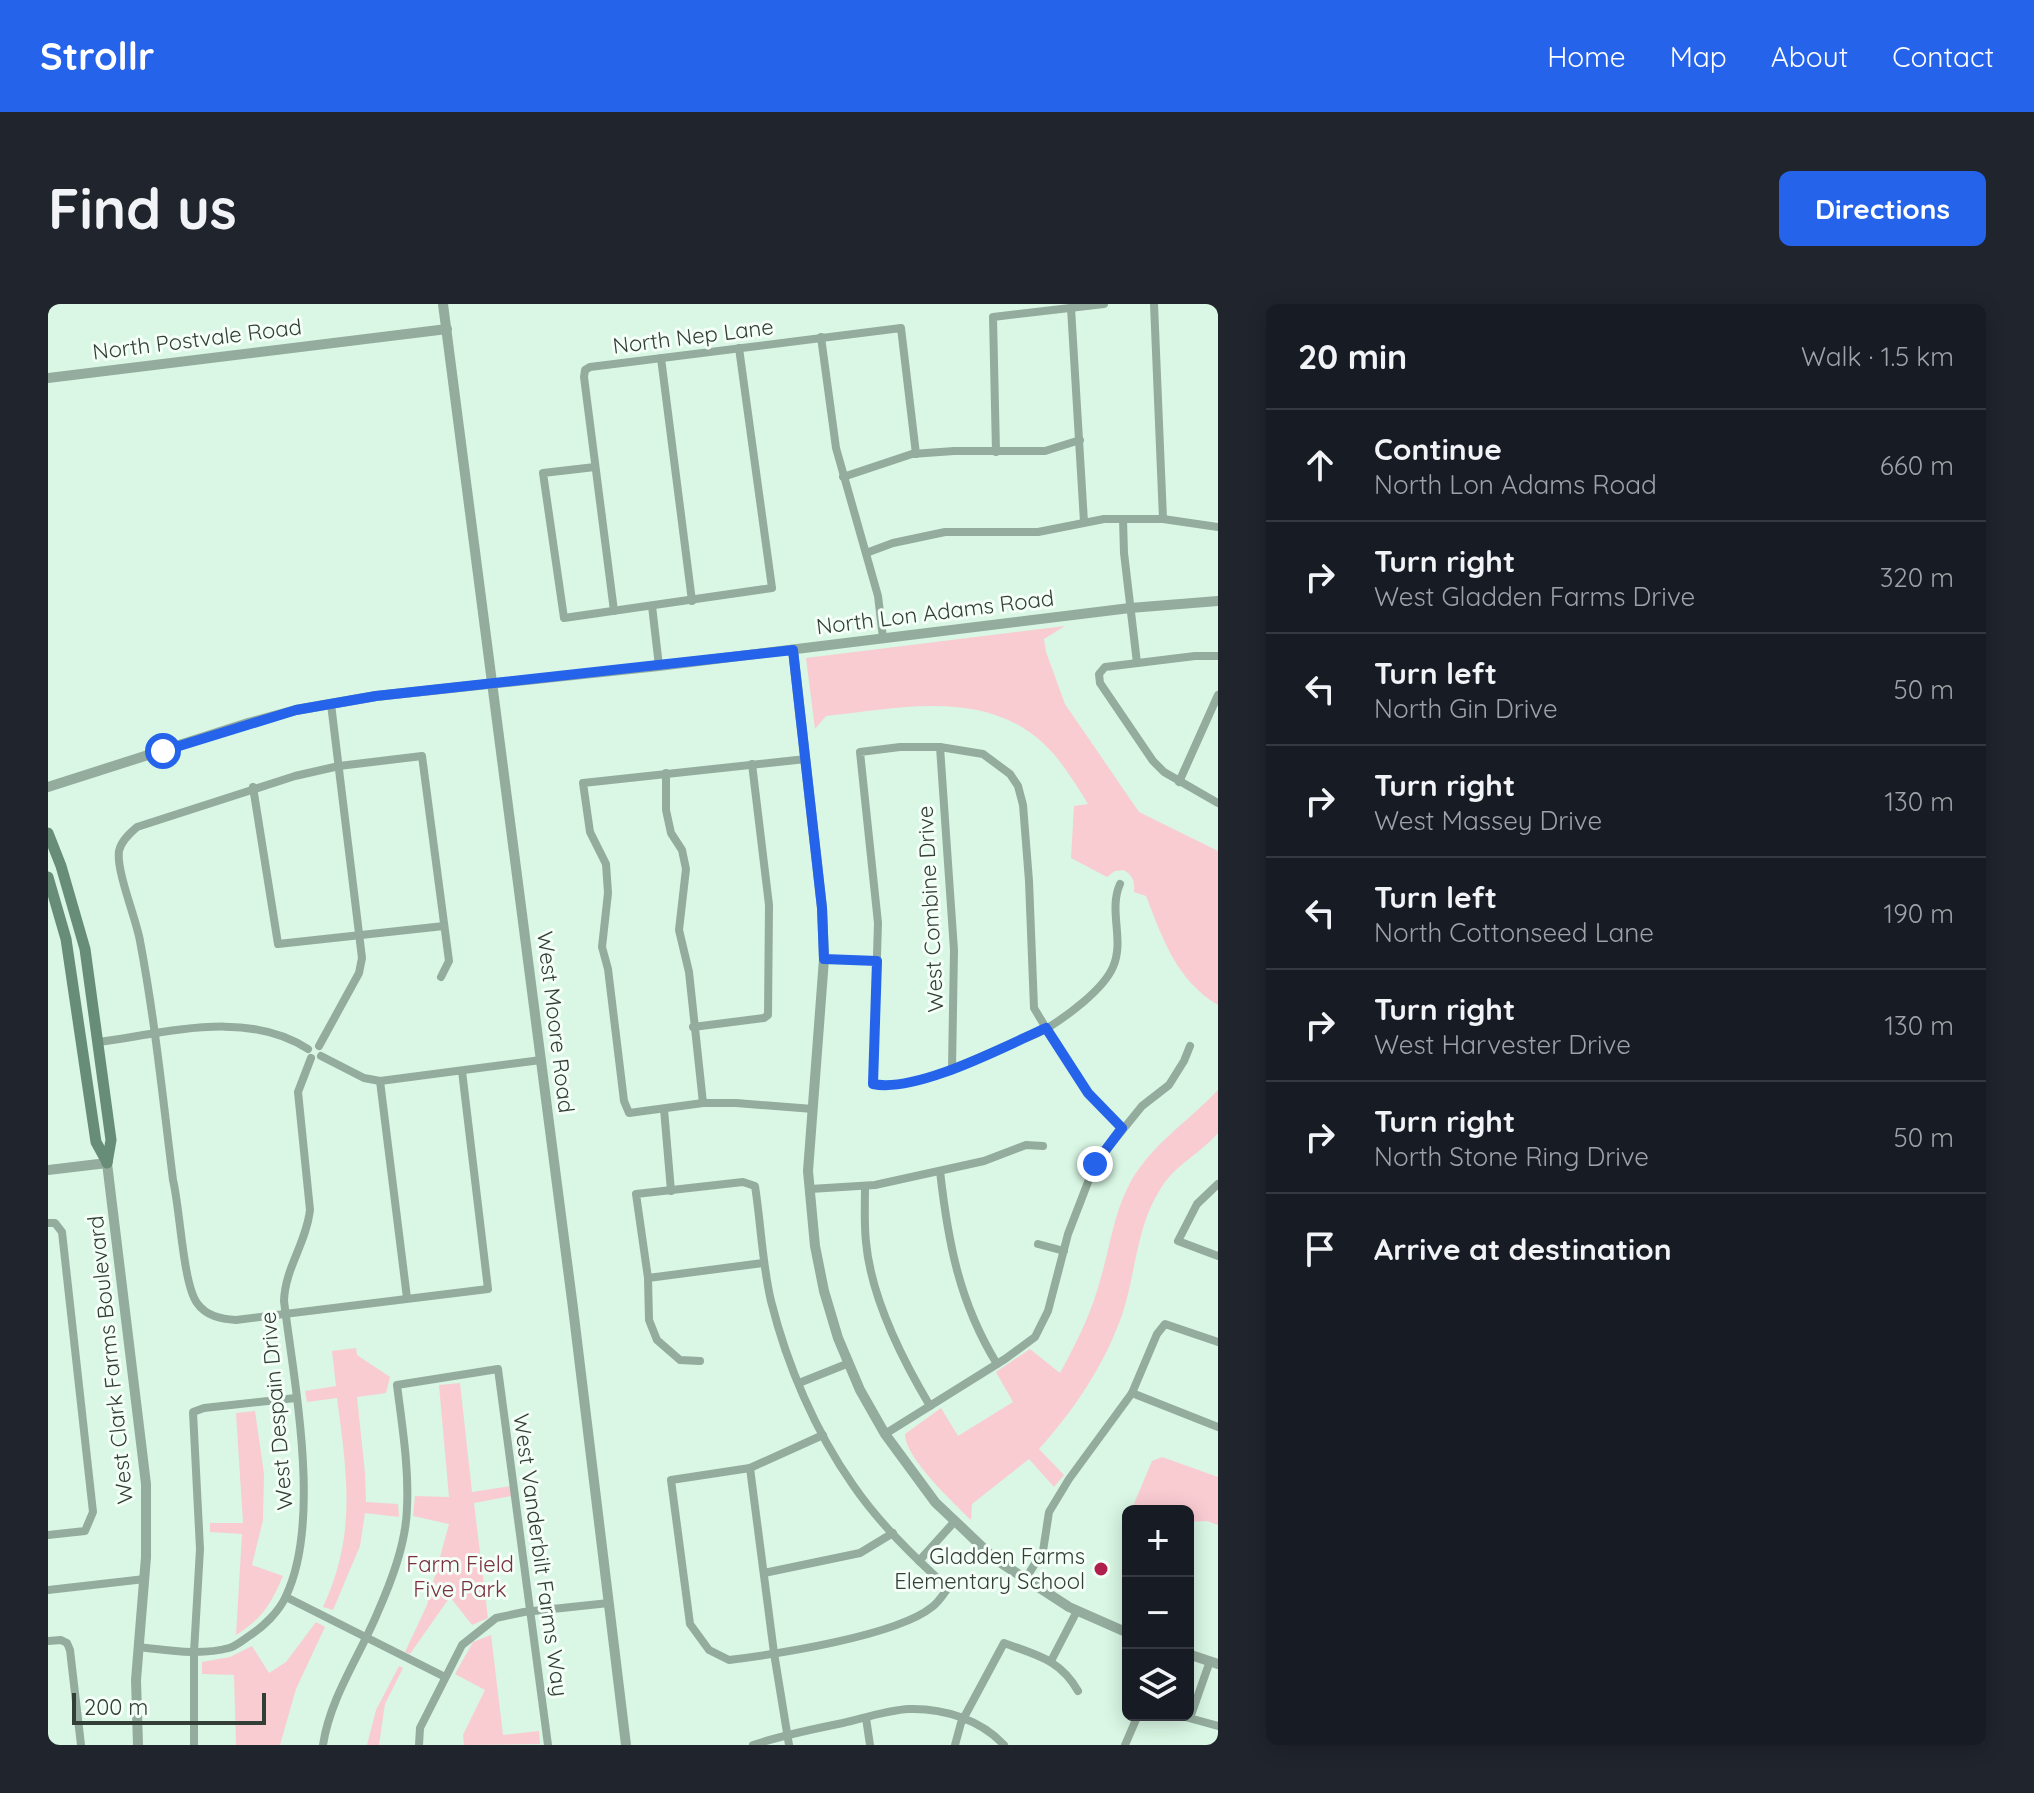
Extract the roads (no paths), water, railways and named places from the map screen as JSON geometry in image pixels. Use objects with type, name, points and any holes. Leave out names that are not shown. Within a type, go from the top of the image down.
[{"type":"main road","name":"West Clark Farms Boulevard","points":[[48,833],[85,949],[111,1140],[107,1163]]},
{"type":"main road","name":"West Clark Farms Boulevard","points":[[48,877],[66,939],[96,1142],[107,1163]]},
{"type":"street","name":"West Moore Road","points":[[443,304],[626,1745]]},
{"type":"street","points":[[996,452],[993,317],[1104,304]]},
{"type":"street","points":[[1154,304],[1163,519]]},
{"type":"street","points":[[1071,308],[1084,522]]},
{"type":"street","name":"North Nep Lane","points":[[595,467],[585,370],[590,367],[901,328],[916,454]]},
{"type":"street","name":"North Postvale Road","points":[[48,378],[447,329]]},
{"type":"street","points":[[821,337],[836,448],[878,596],[883,638]]},
{"type":"street","points":[[614,611],[595,467],[543,473],[564,618],[692,601],[772,588],[739,348]]},
{"type":"street","points":[[661,358],[692,601]]},
{"type":"street","points":[[843,477],[878,463],[916,454],[1045,451],[1080,440]]},
{"type":"street","points":[[1123,519],[1137,663]]},
{"type":"street","points":[[866,553],[893,543],[945,532],[1038,532],[1084,522],[1123,519],[1163,519],[1218,527]]},
{"type":"street","name":"North Lon Adams Road","points":[[48,787],[248,723],[376,696],[659,666],[1130,608],[1218,601]]},
{"type":"street","points":[[652,606],[659,666]]},
{"type":"street","points":[[793,650],[822,908],[824,959],[808,1171],[815,1246],[824,1291],[849,1363],[885,1434],[935,1502],[995,1559],[1077,1611],[1122,1630]]},
{"type":"street","points":[[1218,656],[1105,667],[1099,674],[1100,683],[1153,761],[1179,782],[1218,803]]},
{"type":"street","points":[[1179,782],[1218,695]]},
{"type":"street","points":[[314,1054],[322,1050],[319,1046],[359,973],[362,958],[331,704]]},
{"type":"street","points":[[1120,884],[1114,898],[1118,946],[1113,968],[1099,989],[1046,1028],[952,1069],[905,1083],[873,1084],[877,909],[860,752],[900,747],[940,747],[983,754],[1010,774],[1018,786],[1023,805],[1034,1008],[1046,1028],[1088,1093],[1122,1128]]},
{"type":"street","name":"West Combine Drive","points":[[940,747],[954,950],[952,1069]]},
{"type":"street","points":[[441,977],[449,961],[422,756],[339,766],[253,787],[137,827],[126,836],[119,851],[121,870],[137,922],[190,1290],[197,1304],[207,1313],[236,1320],[488,1289],[462,1071]]},
{"type":"street","points":[[806,759],[583,783],[590,832],[606,864],[608,893],[602,947],[608,969],[624,1101],[629,1113],[703,1103],[813,1109]]},
{"type":"street","points":[[693,1027],[768,1015],[769,905],[752,764]]},
{"type":"street","points":[[666,773],[666,810],[671,833],[682,850],[686,869],[679,930],[689,972],[703,1103]]},
{"type":"street","points":[[253,787],[278,944],[444,926]]},
{"type":"street","points":[[824,959],[877,961]]},
{"type":"street","points":[[99,1042],[224,1027],[250,1027],[281,1034],[364,1078],[380,1081],[541,1060]]},
{"type":"street","points":[[885,1434],[1035,1337],[1048,1311],[1068,1234],[1095,1164],[1142,1106],[1169,1085],[1190,1046]]},
{"type":"street","name":"West Despain Drive","points":[[138,1647],[203,1653],[232,1647],[263,1627],[286,1597],[305,1520],[284,1287],[308,1229],[310,1210],[298,1092],[314,1054]]},
{"type":"street","points":[[380,1081],[407,1298]]},
{"type":"street","points":[[664,1109],[671,1191]]},
{"type":"street","points":[[810,1189],[865,1186],[984,1161],[1026,1145],[1043,1146]]},
{"type":"street","points":[[48,1170],[107,1163]]},
{"type":"street","name":"West Clark Farms Boulevard","points":[[107,1163],[145,1470],[145,1579],[138,1647],[138,1745]]},
{"type":"street","points":[[940,1171],[947,1230],[962,1292],[997,1364]]},
{"type":"street","points":[[700,1361],[680,1360],[657,1340],[649,1320],[648,1278],[636,1194],[743,1182],[755,1186],[763,1263],[783,1340],[823,1435],[853,1485],[893,1533],[948,1588],[933,1607],[884,1630],[729,1660],[709,1650],[690,1624],[671,1480],[750,1468],[823,1435]]},
{"type":"street","points":[[1218,1184],[1197,1204],[1178,1241],[1218,1256]]},
{"type":"street","points":[[865,1186],[866,1245],[881,1305],[910,1371],[930,1406]]},
{"type":"street","points":[[48,1535],[80,1532],[89,1526],[93,1512],[62,1232],[52,1223]]},
{"type":"street","points":[[1038,1244],[1064,1251]]},
{"type":"street","points":[[648,1278],[763,1263]]},
{"type":"street","points":[[1026,1578],[1043,1551],[1049,1512],[1069,1479],[1132,1393],[1157,1334],[1165,1324],[1218,1342]]},
{"type":"street","points":[[799,1383],[849,1363]]},
{"type":"street","name":"West Vanderbilt Farms Way","points":[[366,1638],[397,1563],[407,1511],[406,1467],[397,1385],[498,1369],[548,1745]]},
{"type":"street","points":[[1132,1393],[1218,1427]]},
{"type":"street","points":[[194,1745],[194,1652],[200,1549],[193,1412],[204,1408],[296,1398]]},
{"type":"street","points":[[750,1468],[789,1745]]},
{"type":"street","points":[[919,1561],[955,1521]]},
{"type":"street","points":[[764,1573],[860,1553],[893,1533]]},
{"type":"street","points":[[48,1590],[145,1579]]},
{"type":"street","points":[[286,1597],[445,1677]]},
{"type":"street","points":[[419,1745],[420,1728],[462,1645],[496,1618],[530,1611],[609,1603]]},
{"type":"street","points":[[1051,1661],[1077,1611]]},
{"type":"street","points":[[323,1745],[336,1698],[366,1638]]},
{"type":"street","points":[[48,1641],[67,1643],[81,1745]]},
{"type":"street","points":[[955,1745],[964,1718],[1004,1643],[1051,1661],[1068,1674],[1078,1691]]},
{"type":"street","points":[[1194,1656],[1214,1662],[1194,1709]]},
{"type":"street","points":[[753,1745],[908,1709],[937,1711],[964,1718],[983,1727],[1004,1745]]},
{"type":"street","points":[[866,1718],[870,1745]]},
{"type":"street","points":[[1194,1719],[1218,1726]]},
{"type":"street","points":[[1125,1745],[1135,1721]]},
{"type":"place","name":"Gladden Farms Elementary School","points":[[1101,1569]]},
{"type":"park label","name":"Farm Field Five Park","points":[[460,1576]]}]
